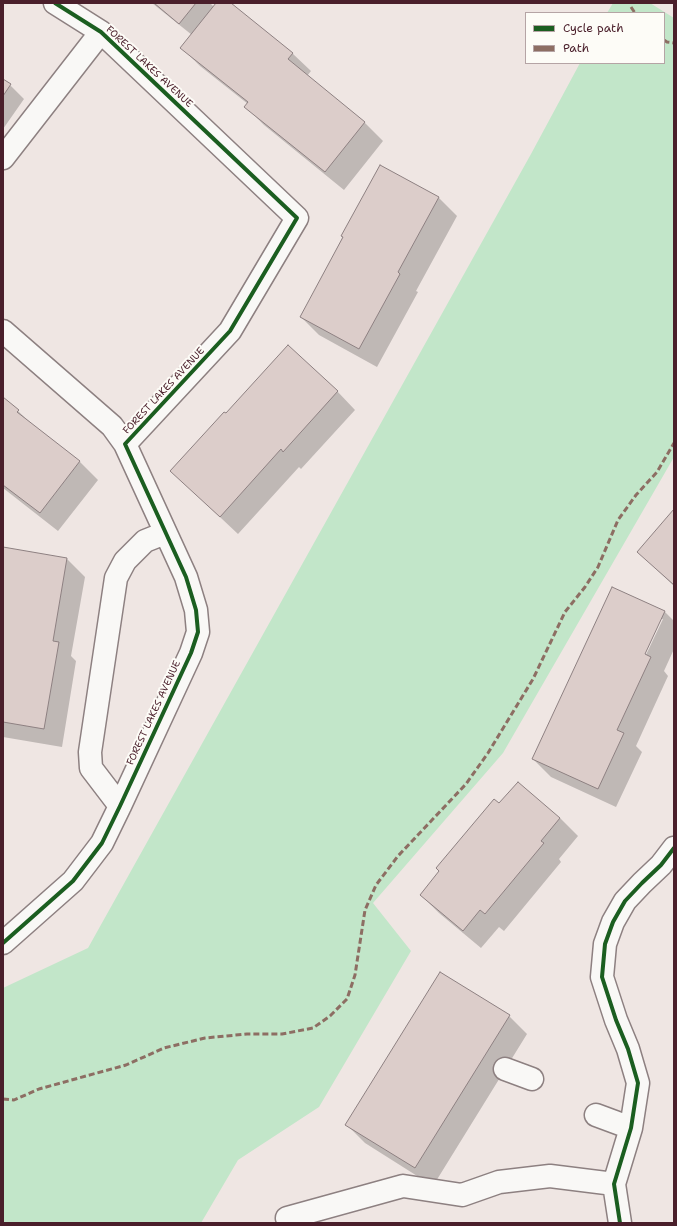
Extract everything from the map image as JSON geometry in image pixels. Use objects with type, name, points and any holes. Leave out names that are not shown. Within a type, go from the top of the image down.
[{"type":"street","name":"FOREST LAKES AVENUE","points":[[55,3],[101,32],[297,218],[230,331],[125,444]]},
{"type":"street","name":"FOREST LAKES AVENUE","points":[[3,158],[101,32]]},
{"type":"street","name":"FOREST LAKES AVENUE","points":[[3,331],[112,426],[125,444],[186,577],[196,610],[198,632],[191,653],[102,842],[73,881],[3,943]]},
{"type":"street","points":[[120,806],[91,768],[90,752],[116,578],[125,561],[145,541],[165,533]]},
{"type":"street","points":[[620,1223],[614,1184],[631,1128],[638,1083],[628,1049],[616,1020],[602,977],[605,944],[613,922],[625,901],[661,865],[674,848]]},
{"type":"street","points":[[505,1069],[532,1079]]},
{"type":"street","points":[[596,1116],[631,1128]]},
{"type":"street","points":[[287,1218],[403,1186],[462,1195],[499,1182],[550,1176],[614,1184]]},
{"type":"green space","points":[[613,3],[650,3],[664,12],[608,12]]},
{"type":"green space","points":[[665,12],[674,18],[674,457],[503,753],[373,903],[411,951],[319,1107],[238,1160],[201,1223],[3,1223],[3,988],[88,948],[531,154],[579,64],[665,64]]},
{"type":"building","points":[[154,3],[196,3],[179,24]]},
{"type":"building","points":[[216,3],[231,3],[293,53],[288,59],[365,122],[325,172],[244,107],[248,102],[180,48]]},
{"type":"building","points":[[3,79],[11,84],[3,96]]},
{"type":"building","points":[[380,165],[439,197],[398,272],[400,274],[359,349],[300,317],[343,237],[341,236]]},
{"type":"building","points":[[288,345],[338,391],[283,452],[281,449],[220,517],[170,471],[224,412],[226,413]]},
{"type":"building","points":[[3,397],[19,410],[17,412],[80,461],[40,513],[3,485]]},
{"type":"building","points":[[674,509],[674,585],[637,552]]},
{"type":"building","points":[[3,547],[67,558],[53,641],[59,642],[44,729],[3,722]]},
{"type":"building","points":[[612,587],[665,611],[645,654],[651,657],[617,730],[624,733],[598,789],[532,759]]},
{"type":"building","points":[[518,782],[560,818],[541,841],[544,843],[485,914],[480,910],[463,931],[420,895],[439,871],[436,868],[494,799],[499,803]]},
{"type":"building","points":[[440,972],[510,1015],[415,1168],[345,1125]]},
{"type":"marked path","points":[[631,7],[634,12]]},
{"type":"marked path","points":[[665,41],[674,43]]},
{"type":"marked path","points":[[3,1099],[14,1100],[39,1089],[126,1065],[164,1048],[205,1038],[247,1034],[282,1034],[313,1028],[330,1016],[347,999],[355,975],[365,910],[376,885],[398,856],[466,784],[488,753],[533,679],[565,612],[585,587],[598,567],[618,520],[636,495],[657,472],[674,443]]},
{"type":"cycle path","points":[[3,943],[73,881],[102,843],[191,653],[198,632],[196,610],[186,577],[125,444],[230,331],[297,218],[101,32],[55,3]]},
{"type":"cycle path","points":[[620,1223],[614,1184],[631,1128],[638,1083],[628,1049],[616,1020],[602,977],[605,944],[613,922],[625,901],[661,865],[674,848]]}]
